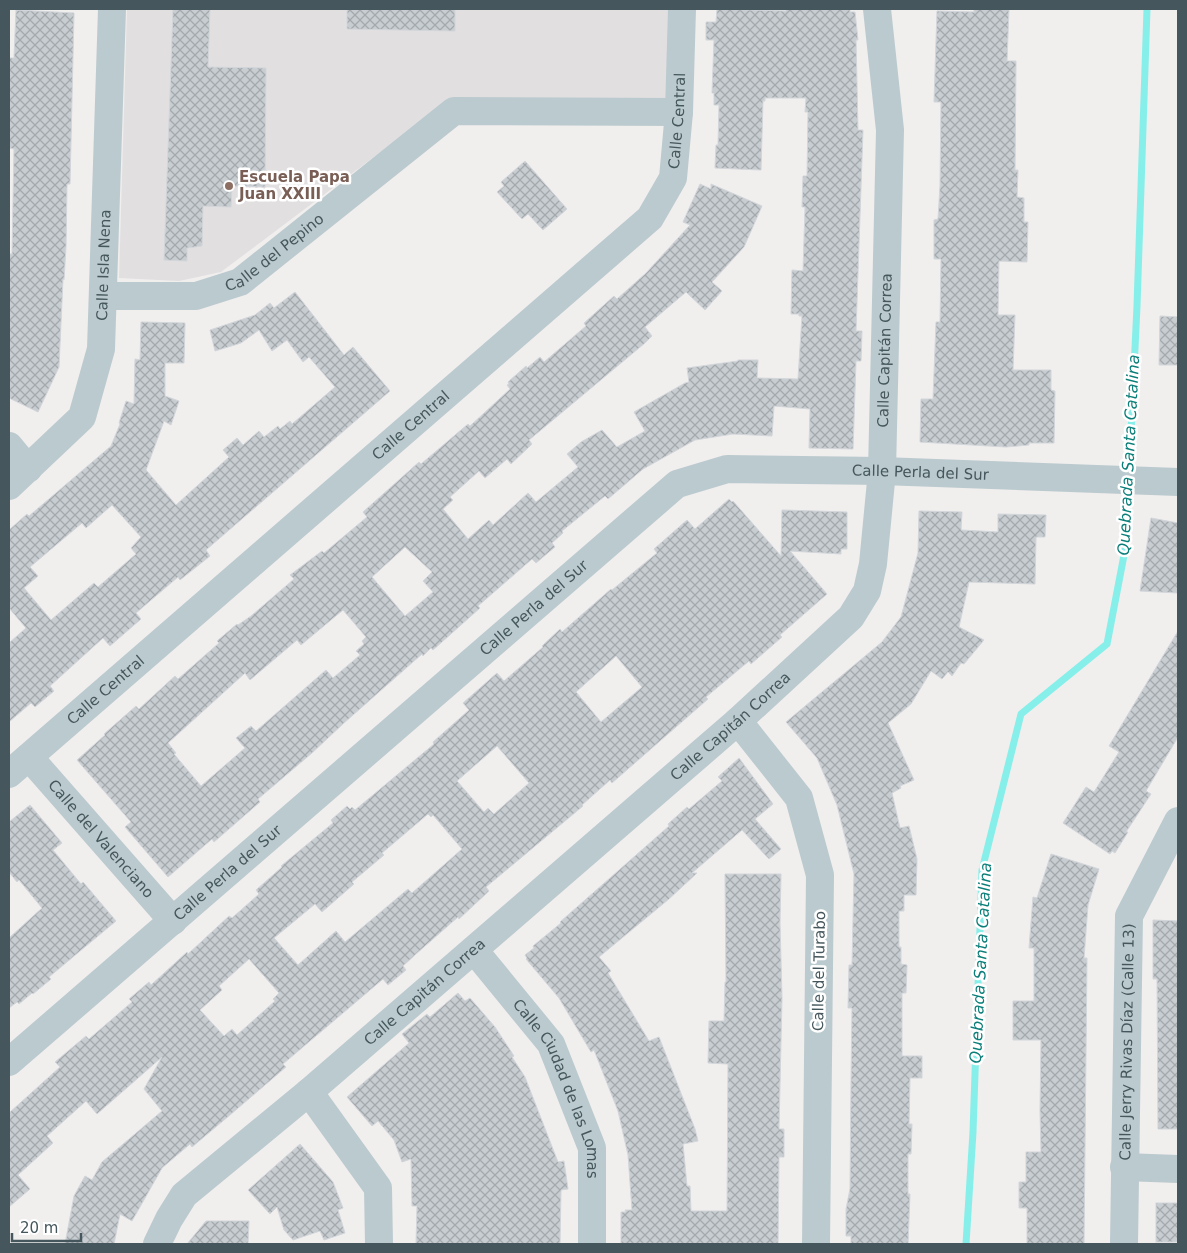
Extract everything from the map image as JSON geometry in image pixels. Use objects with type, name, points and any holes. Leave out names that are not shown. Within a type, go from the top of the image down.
[{"type":"street","name":"Calle Isla Nena","points":[[19,477],[82,417],[101,349],[112,9]]},
{"type":"street","name":"Calle Central","points":[[19,766],[650,218],[673,178],[679,112],[682,9]]},
{"type":"street","name":"Calle Capitán Correa","points":[[157,1244],[168,1219],[184,1195],[309,1092],[738,721],[851,617],[868,591],[873,564],[882,472],[890,130],[878,9]]},
{"type":"street","name":"Calle del Pepino","points":[[103,296],[196,296],[240,282],[454,111],[679,112]]},
{"type":"street","points":[[9,446],[19,477]]},
{"type":"street","name":"Calle Perla del Sur","points":[[9,1062],[677,484],[727,469],[1178,482]]},
{"type":"street","name":"Calle del Turabo","points":[[738,721],[798,798],[820,875],[816,1244]]},
{"type":"street","name":"Calle del Valenciano","points":[[19,766],[173,921]]},
{"type":"street","name":"Calle Jerry Rivas Díaz (Calle 13)","points":[[1124,1244],[1129,916],[1178,821]]},
{"type":"street","name":"Calle Ciudad de las Lomas","points":[[474,950],[551,1044],[592,1148],[592,1244]]},
{"type":"street","points":[[309,1092],[378,1188],[379,1244]]},
{"type":"street","points":[[1124,1167],[1178,1169]]},
{"type":"shaded area","name":"Escuela Papa Juan XXIII","points":[[127,9],[671,9],[669,99],[451,99],[221,272],[179,281],[119,278]]},
{"type":"building","points":[[173,9],[210,9],[208,67],[266,68],[265,187],[232,186],[231,207],[203,206],[202,246],[187,248],[187,261],[164,260]]},
{"type":"building","points":[[347,9],[455,9],[455,31],[347,29]]},
{"type":"building","points":[[717,9],[786,11],[786,9],[850,9],[850,12],[855,12],[858,40],[856,40],[858,130],[863,130],[856,331],[862,331],[861,361],[856,361],[853,449],[809,448],[810,409],[774,406],[772,436],[733,434],[695,440],[643,469],[608,499],[605,496],[562,531],[563,533],[552,543],[555,547],[536,563],[532,559],[478,606],[480,608],[433,650],[431,648],[423,656],[422,654],[258,799],[260,802],[214,842],[212,839],[168,877],[125,827],[131,822],[77,760],[136,706],[139,709],[175,676],[178,679],[219,643],[217,641],[237,624],[251,616],[294,579],[290,575],[322,551],[324,553],[367,517],[363,512],[419,462],[421,464],[468,424],[470,426],[510,389],[507,385],[509,384],[508,382],[526,366],[527,368],[540,357],[544,362],[586,326],[584,323],[614,296],[617,299],[646,273],[690,225],[683,222],[700,184],[711,189],[711,184],[762,206],[744,247],[712,282],[722,291],[705,310],[686,292],[645,327],[652,336],[645,343],[529,440],[532,444],[511,464],[507,459],[485,478],[479,471],[450,497],[453,500],[443,509],[468,539],[489,520],[493,525],[528,493],[536,502],[578,467],[567,454],[581,442],[602,430],[617,447],[645,431],[634,412],[689,382],[687,368],[738,360],[758,360],[757,378],[798,379],[802,316],[791,314],[792,270],[803,271],[805,207],[802,207],[803,176],[807,176],[808,112],[805,112],[806,98],[765,98],[765,101],[763,101],[761,170],[715,168],[716,145],[718,145],[719,105],[714,105],[714,93],[712,93],[714,40],[706,40],[706,22],[716,22]],"holes":[[[405,547],[432,572],[423,581],[433,592],[405,616],[372,577]],[[343,610],[366,637],[362,641],[364,644],[356,651],[360,655],[333,678],[326,670],[256,731],[251,726],[236,738],[245,748],[201,786],[174,754],[176,753],[168,743],[245,673],[250,680],[297,640],[301,645]]]},
{"type":"building","points":[[974,9],[1009,9],[1007,61],[1016,61],[1015,170],[1018,170],[1017,197],[1024,198],[1024,222],[1028,222],[1027,262],[999,261],[998,315],[1015,315],[1013,370],[1051,370],[1051,390],[1055,391],[1054,443],[1029,443],[1029,445],[1006,447],[920,442],[921,399],[933,399],[936,322],[940,322],[941,259],[934,259],[934,220],[938,219],[940,186],[941,102],[934,102],[937,11],[974,12]]},
{"type":"building","points":[[16,10],[74,13],[70,184],[67,184],[66,247],[59,367],[38,412],[9,398],[9,254],[12,254],[14,149],[9,148],[9,58],[14,58]]},
{"type":"building","points":[[525,161],[567,209],[543,230],[528,214],[522,219],[497,192],[504,186],[501,182]]},
{"type":"building","points":[[295,292],[344,355],[353,347],[390,391],[206,550],[210,556],[180,580],[178,577],[136,613],[141,619],[110,646],[103,638],[50,686],[54,691],[35,707],[31,703],[9,722],[9,643],[26,628],[9,608],[9,530],[27,514],[29,516],[111,446],[120,424],[126,401],[134,404],[135,359],[140,360],[141,322],[185,323],[184,363],[165,363],[165,396],[179,401],[171,425],[164,421],[146,470],[176,505],[229,457],[223,450],[237,438],[243,445],[259,431],[264,437],[278,426],[280,429],[290,421],[292,424],[335,387],[309,357],[303,362],[287,340],[272,351],[259,330],[241,343],[215,351],[210,330],[255,315],[270,303],[274,308]],"holes":[[[112,505],[141,537],[131,548],[136,554],[98,587],[94,583],[51,620],[24,588],[38,576],[30,567],[82,523],[86,528]]]},
{"type":"building","points":[[1160,316],[1178,317],[1178,365],[1159,365]]},
{"type":"building","points":[[729,499],[733,501],[781,556],[782,510],[847,512],[847,549],[841,549],[841,554],[790,551],[827,594],[780,635],[782,637],[751,664],[749,661],[706,697],[708,699],[612,783],[610,780],[583,806],[486,887],[489,891],[403,966],[406,970],[388,985],[383,979],[283,1064],[286,1067],[230,1115],[192,1147],[190,1144],[162,1168],[132,1221],[120,1214],[114,1244],[65,1244],[74,1196],[85,1176],[92,1180],[102,1162],[162,1111],[144,1089],[162,1057],[97,1114],[86,1101],[47,1136],[53,1143],[18,1175],[30,1189],[9,1207],[9,1113],[60,1067],[55,1062],[86,1036],[89,1039],[132,1002],[129,999],[149,982],[151,985],[229,916],[232,918],[259,894],[256,890],[281,866],[333,823],[331,820],[347,806],[355,810],[434,744],[433,742],[469,710],[463,703],[497,673],[504,681],[543,647],[560,629],[562,632],[611,589],[657,553],[654,549],[687,520],[695,529]],"holes":[[[616,656],[642,687],[601,722],[576,692]],[[497,746],[529,783],[494,814],[488,808],[484,812],[457,781]],[[428,814],[431,817],[433,815],[462,849],[412,893],[408,889],[345,942],[336,931],[298,965],[274,938],[315,904],[322,912],[354,884],[352,882],[384,855],[382,853]],[[249,959],[279,993],[273,999],[275,1001],[237,1035],[232,1029],[224,1036],[200,1010],[222,990],[219,986]]]},
{"type":"building","points":[[919,511],[962,512],[961,530],[998,532],[998,514],[1046,515],[1045,537],[1036,537],[1035,584],[969,582],[959,627],[984,640],[964,664],[961,663],[952,676],[948,672],[942,679],[931,671],[911,704],[888,723],[914,780],[900,786],[901,788],[892,793],[900,828],[909,826],[917,859],[916,895],[904,895],[904,911],[899,911],[899,947],[901,947],[901,964],[907,965],[906,993],[902,993],[902,1056],[922,1056],[922,1078],[910,1078],[909,1124],[912,1124],[911,1154],[908,1154],[908,1194],[910,1194],[908,1244],[851,1244],[851,1236],[846,1236],[846,1209],[850,1189],[852,1008],[848,1008],[849,965],[852,965],[854,874],[837,805],[817,758],[786,722],[882,642],[901,617],[918,553]]},
{"type":"building","points":[[1151,518],[1178,523],[1178,593],[1140,591]]},
{"type":"building","points":[[1178,631],[1178,737],[1146,791],[1151,794],[1126,832],[1128,832],[1115,853],[1112,851],[1110,854],[1063,823],[1086,787],[1094,792],[1119,752],[1109,746]]},
{"type":"building","points":[[739,758],[773,804],[755,819],[781,849],[769,859],[742,830],[692,873],[697,873],[669,899],[599,957],[611,971],[608,973],[649,1041],[659,1037],[695,1129],[698,1141],[683,1144],[687,1186],[690,1186],[691,1211],[727,1211],[728,1064],[708,1063],[709,1021],[724,1021],[726,982],[725,874],[781,874],[782,998],[779,1129],[784,1129],[784,1157],[779,1157],[778,1244],[621,1244],[621,1212],[632,1210],[628,1155],[618,1111],[594,1050],[591,1052],[559,998],[526,959],[525,955],[669,826],[668,824],[687,807],[689,809],[722,781],[718,777]]},
{"type":"building","points":[[30,805],[62,843],[53,850],[81,884],[83,882],[116,921],[49,977],[51,979],[33,994],[19,1004],[17,1002],[9,1008],[9,938],[42,908],[19,880],[17,882],[9,872],[9,822]]},
{"type":"building","points":[[1051,854],[1099,869],[1088,905],[1084,958],[1087,958],[1084,1244],[1027,1244],[1027,1208],[1019,1208],[1019,1182],[1026,1182],[1026,1152],[1041,1152],[1041,1040],[1013,1040],[1013,1001],[1034,1001],[1034,948],[1029,948],[1033,897],[1037,898]]},
{"type":"building","points":[[1153,920],[1178,921],[1178,1129],[1158,1129],[1157,979],[1153,979]]},
{"type":"building","points":[[458,993],[465,1001],[470,998],[495,1027],[514,1056],[512,1057],[525,1077],[558,1162],[564,1161],[568,1189],[561,1190],[560,1244],[416,1244],[417,1206],[412,1206],[411,1159],[402,1162],[394,1140],[378,1121],[372,1126],[347,1097],[409,1043],[402,1034],[427,1014],[430,1017]]},
{"type":"building","points":[[300,1144],[333,1182],[343,1208],[338,1210],[345,1233],[324,1240],[320,1231],[293,1240],[284,1230],[277,1207],[270,1214],[248,1190]]},
{"type":"building","points":[[1156,1203],[1178,1203],[1178,1242],[1156,1242]]},
{"type":"building","points":[[206,1221],[249,1221],[248,1244],[187,1244]]},
{"type":"waterway","name":"Quebrada Santa Catalina","points":[[1129,474],[1147,9]]},
{"type":"waterway","name":"Quebrada Santa Catalina","points":[[966,1244],[973,1132],[982,870],[1021,714],[1107,644],[1125,550],[1128,484]]},
{"type":"place","name":"Escuela Papa Juan XXIII","points":[[229,186]]}]
